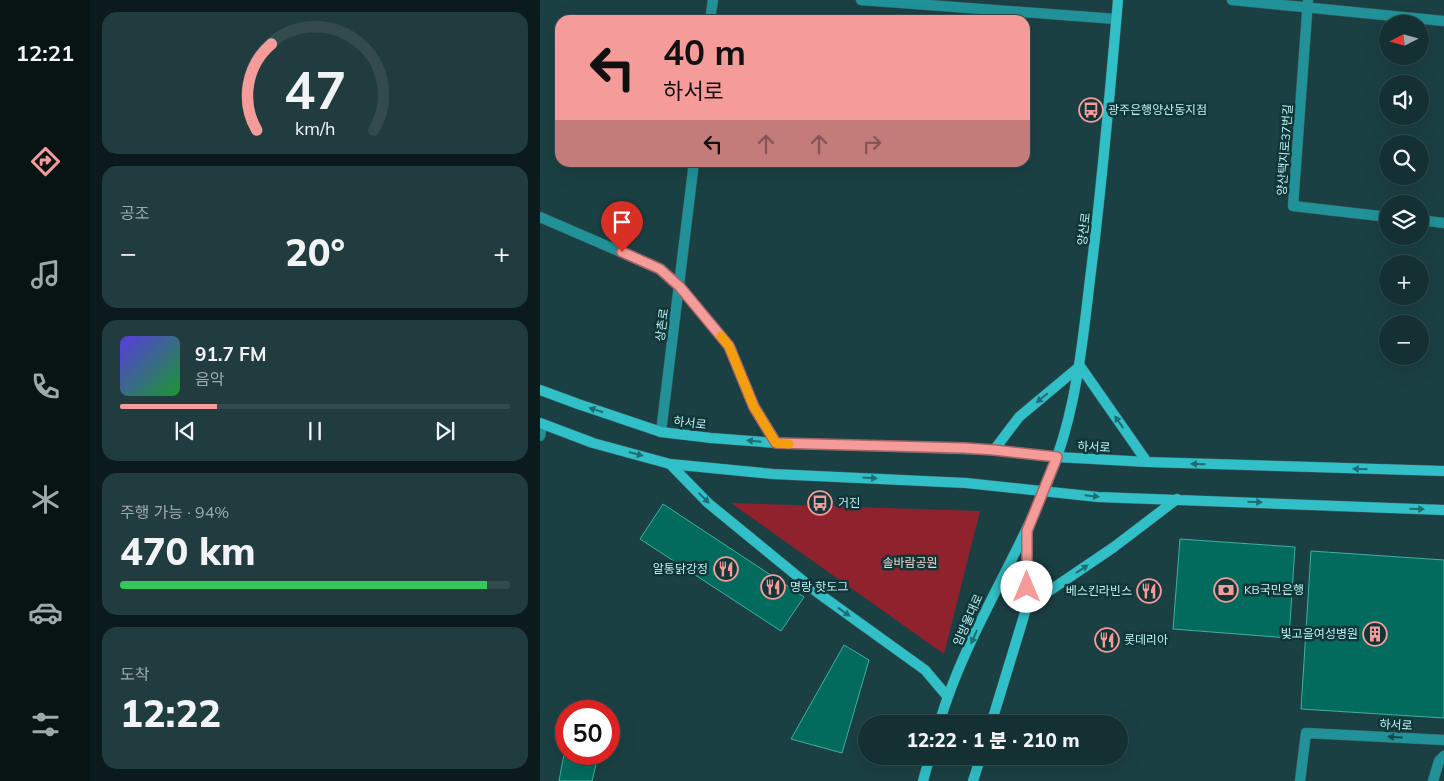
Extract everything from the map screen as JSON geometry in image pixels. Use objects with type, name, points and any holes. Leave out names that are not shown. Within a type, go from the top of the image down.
[{"type":"main road","name":"양산로","points":[[1057,457],[1068,422],[1080,366],[1101,192],[1118,0]]},
{"type":"main road","points":[[994,450],[1019,417],[1080,366],[1147,462]]},
{"type":"main road","name":"하서로","points":[[540,390],[661,432],[776,443],[994,450],[1057,457],[1147,462],[1444,471]]},
{"type":"main road","points":[[541,424],[593,443],[670,464],[773,474],[966,483],[1098,497],[1444,510]]},
{"type":"main road","name":"임방울대로","points":[[942,715],[947,696],[992,596],[1027,531],[1057,457]]},
{"type":"main road","points":[[670,464],[708,503],[818,593],[925,670],[947,696]]},
{"type":"main road","points":[[1027,606],[1114,547],[1177,499]]},
{"type":"main road","name":"임방울대로","points":[[994,715],[1027,606],[1027,531]]},
{"type":"main road","points":[[923,781],[927,765]]},
{"type":"main road","points":[[973,781],[978,765]]},
{"type":"street","points":[[711,15],[713,0]]},
{"type":"street","points":[[861,0],[903,1],[1116,19]]},
{"type":"street","points":[[1232,0],[1308,4],[1444,21]]},
{"type":"street","name":"양산택지로37번길","points":[[1308,4],[1294,206],[1379,216]]},
{"type":"street","name":"상촌로","points":[[661,432],[693,167]]},
{"type":"street","points":[[540,217],[660,269],[680,287],[729,346],[754,407],[776,443]]},
{"type":"street","points":[[1429,221],[1444,223]]},
{"type":"street","points":[[540,436],[541,424]]},
{"type":"street","name":"하서로","points":[[1300,781],[1306,733],[1444,740]]},
{"type":"street","points":[[1433,781],[1439,761],[1444,756]]},
{"type":"green space","name":"솔바람공원","points":[[731,503],[980,511],[944,654]]},
{"type":"building","points":[[663,504],[804,597],[781,631],[640,539]]},
{"type":"building","points":[[1180,539],[1295,547],[1289,638],[1173,629]]},
{"type":"building","name":"빛고을여성병원","points":[[1311,551],[1444,560],[1444,718],[1301,709]]},
{"type":"building","points":[[844,645],[869,660],[842,753],[791,739]]},
{"type":"building","points":[[562,765],[596,765],[592,781],[559,781]]},
{"type":"slow traffic","points":[[721,336],[729,346],[754,407],[776,443],[789,444]]},
{"type":"place","name":"광주은행양산동지점","points":[[1091,110]]},
{"type":"place","name":"거진","points":[[820,503]]},
{"type":"place","name":"알통닭강정","points":[[726,569]]},
{"type":"place","name":"명랑 핫도그","points":[[773,587]]},
{"type":"place","name":"KB국민은행","points":[[1226,590]]},
{"type":"place","name":"베스킨라빈스","points":[[1149,591]]},
{"type":"place","name":"빛고을여성병원","points":[[1375,634]]},
{"type":"place","name":"롯데리아","points":[[1107,640]]},
{"type":"route","points":[[622,252],[660,269],[680,287],[729,346],[754,407],[776,443],[964,448],[1057,457],[1027,531],[1027,587]]}]
